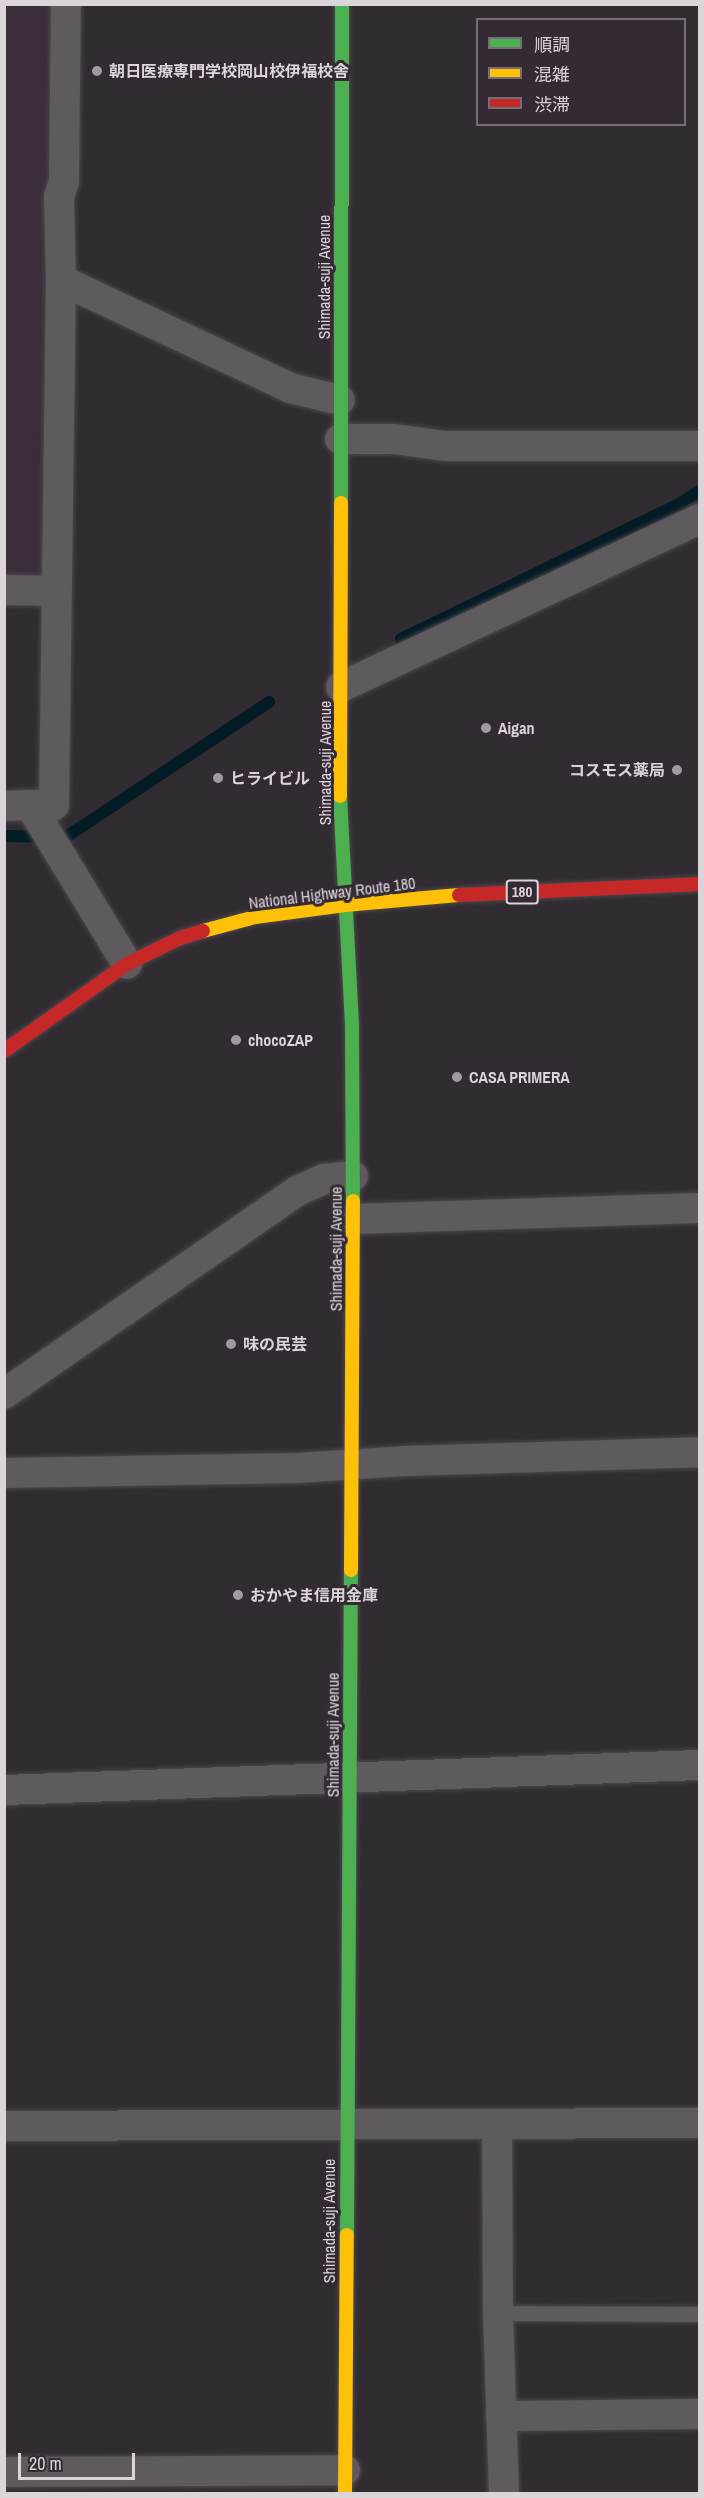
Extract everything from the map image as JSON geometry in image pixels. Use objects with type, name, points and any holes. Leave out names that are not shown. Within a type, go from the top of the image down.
[{"type":"main road","name":"Shimada-suji Avenue","points":[[342,4],[339,439],[340,794],[352,1027],[353,1176],[345,2482]]},
{"type":"main road","name":"National Highway Route 180","points":[[4,1051],[127,964],[180,938],[255,917],[345,905],[456,895],[699,884]]},
{"type":"street","points":[[66,4],[64,182],[59,196],[61,280],[54,805],[24,810],[58,854],[127,964]]},
{"type":"street","points":[[61,280],[290,388],[340,400]]},
{"type":"street","points":[[339,439],[394,439],[445,446],[699,446]]},
{"type":"street","points":[[341,687],[699,519]]},
{"type":"street","points":[[4,590],[57,591]]},
{"type":"street","points":[[4,1394],[297,1191],[324,1179],[353,1176]]},
{"type":"street","points":[[352,1219],[699,1208]]},
{"type":"street","points":[[4,1473],[297,1468],[352,1464],[699,1452]]},
{"type":"street","points":[[4,1790],[699,1765]]},
{"type":"street","points":[[4,2126],[699,2123]]},
{"type":"street","points":[[496,2125],[498,2313],[504,2493]]},
{"type":"street","points":[[501,2416],[699,2414]]},
{"type":"street","points":[[4,2472],[345,2482]]},
{"type":"lane","points":[[498,2313],[699,2314]]},
{"type":"shaded area","points":[[5,5],[51,5],[43,577],[5,576]]},
{"type":"waterway","points":[[401,639],[679,504],[700,491]]},
{"type":"waterway","points":[[4,836],[66,837],[269,702]]},
{"type":"traffic: fast","points":[[341,503],[342,4]]},
{"type":"traffic: fast","points":[[340,796],[352,1027],[353,1201]]},
{"type":"traffic: fast","points":[[347,2235],[351,1570]]},
{"type":"traffic: slow","points":[[340,796],[341,503]]},
{"type":"traffic: slow","points":[[203,931],[255,917],[345,905],[459,895]]},
{"type":"traffic: slow","points":[[351,1570],[353,1201]]},
{"type":"traffic: slow","points":[[345,2494],[347,2235]]},
{"type":"traffic: jam","points":[[459,895],[700,884]]},
{"type":"traffic: jam","points":[[4,1051],[127,964],[180,938],[203,931]]},
{"type":"place","name":"朝日医療専門学校岡山校伊福校舎","points":[[97,71]]},
{"type":"place","name":"Aigan","points":[[486,728]]},
{"type":"place","name":"コスモス薬局","points":[[677,770]]},
{"type":"place","name":"ヒライビル","points":[[218,778]]},
{"type":"place","name":"chocoZAP","points":[[236,1040]]},
{"type":"place","name":"CASA PRIMERA","points":[[457,1077]]},
{"type":"place","name":"味の民芸","points":[[231,1344]]},
{"type":"place","name":"おかやま信用金庫","points":[[238,1595]]}]
